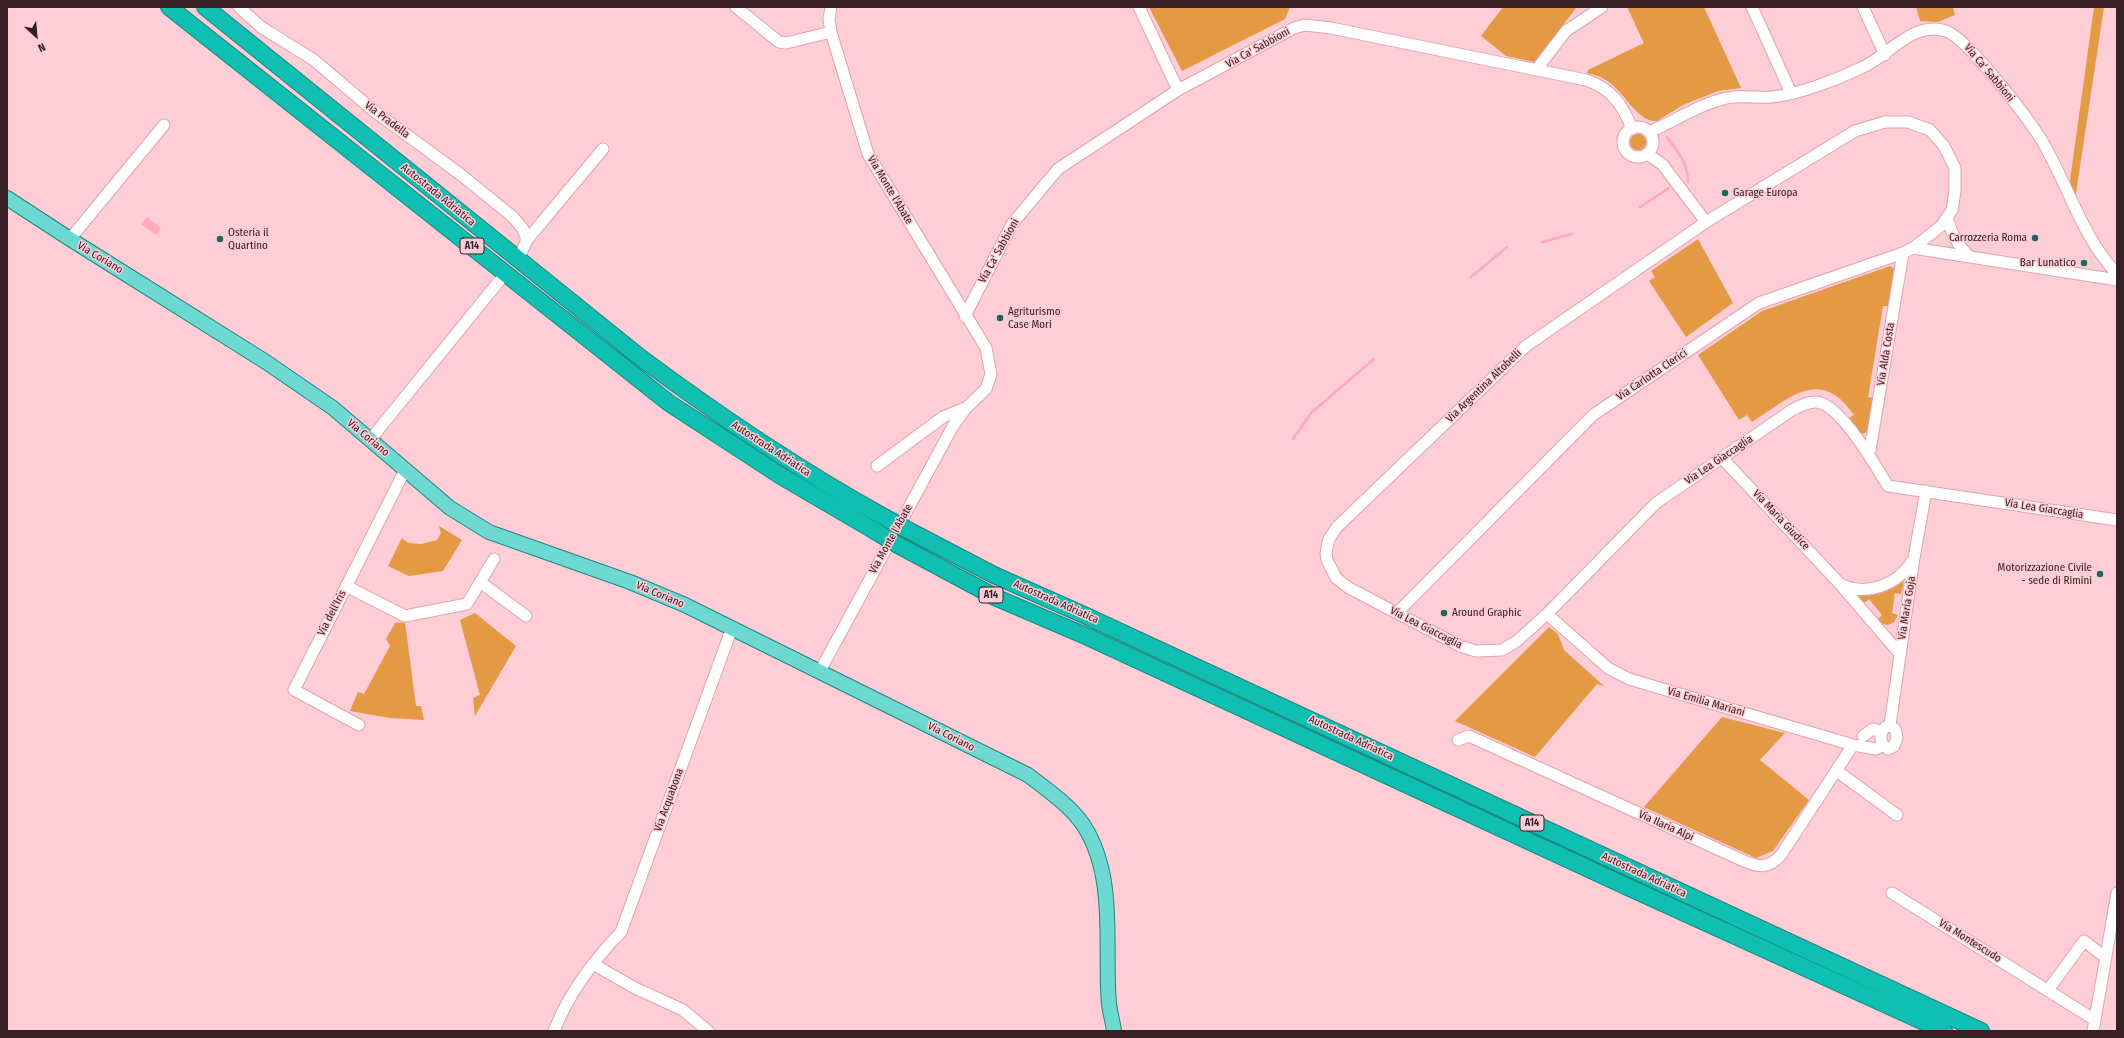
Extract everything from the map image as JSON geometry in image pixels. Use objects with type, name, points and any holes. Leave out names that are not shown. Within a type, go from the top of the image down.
[{"type":"highway","name":"Autostrada Adriatica","points":[[169,7],[669,403],[781,476],[898,545],[997,598],[1095,640],[1622,885],[1944,1031]]},
{"type":"highway","name":"Autostrada Adriatica","points":[[205,7],[641,358],[693,397],[786,459],[884,517],[994,575],[1091,618],[1981,1031]]},
{"type":"main road","name":"Via Coriano","points":[[7,198],[70,240],[266,362],[333,408],[450,508],[489,532],[630,582],[685,605],[1028,775],[1064,804],[1083,825],[1095,846],[1102,874],[1108,916],[1109,1005],[1114,1031]]},
{"type":"street","name":"Via Pradella","points":[[239,7],[261,27],[314,60],[374,110],[460,174],[513,217],[522,229],[527,240]]},
{"type":"street","points":[[736,7],[779,42],[786,43],[831,32]]},
{"type":"street","name":"Via Monte l'Abate","points":[[820,671],[953,426],[966,408],[986,388],[991,374],[986,348],[965,316],[868,154],[831,32],[829,19],[831,7]]},
{"type":"street","points":[[1139,7],[1178,90]]},
{"type":"street","points":[[1536,70],[1566,31],[1602,7]]},
{"type":"street","points":[[1752,7],[1791,93]]},
{"type":"street","points":[[1863,7],[1885,55]]},
{"type":"street","name":"Via Ca' Sabbioni","points":[[965,316],[1012,224],[1058,169],[1178,90],[1294,28],[1305,25],[1331,28],[1598,84],[1612,94],[1624,109],[1632,129]]},
{"type":"street","name":"Via Ca' Sabbioni","points":[[1648,132],[1670,124],[1694,109],[1721,99],[1742,96],[1772,97],[1791,93],[1852,72],[1872,64],[1906,37],[1919,31],[1934,28],[1948,31],[1962,42],[2012,100],[2038,134],[2053,158],[2085,228],[2105,261],[2117,274]]},
{"type":"street","name":"Via Argentina Altobelli","points":[[1349,588],[1336,578],[1327,560],[1326,552],[1329,539],[1337,527],[1526,346],[1706,222],[1855,131],[1885,122],[1908,122],[1930,130],[1944,146],[1955,168],[1955,191],[1952,210],[1941,226],[1908,250]]},
{"type":"street","name":"Via Coriano","points":[[70,240],[164,125]]},
{"type":"street","points":[[1641,128],[1648,132],[1652,141],[1650,150],[1647,154],[1638,157],[1633,156],[1625,150],[1623,140],[1625,135],[1632,129],[1641,128]]},
{"type":"street","points":[[520,253],[527,240],[603,149]]},
{"type":"street","points":[[1647,154],[1662,164],[1706,222]]},
{"type":"street","points":[[1947,217],[1954,240],[1961,249],[1971,257]]},
{"type":"street","name":"Via Carlotta Clerici","points":[[1397,613],[1592,415],[1759,304],[1908,250],[1971,257],[2117,280]]},
{"type":"street","name":"Via Alda Costa","points":[[1868,454],[1908,250]]},
{"type":"street","points":[[370,440],[500,280]]},
{"type":"street","name":"Via Lea Giaccaglia","points":[[1349,588],[1460,646],[1476,651],[1490,652],[1502,650],[1517,641],[1547,614],[1656,503],[1792,410],[1804,404],[1816,402],[1826,405],[1835,411],[1868,454],[1888,486],[2117,520]]},
{"type":"street","name":"Via Monte l'Abate","points":[[877,466],[944,417],[966,408]]},
{"type":"street","name":"Via Maria Giudice","points":[[1722,458],[1839,583],[1900,654]]},
{"type":"street","name":"Via dell'Iris","points":[[359,725],[294,690],[405,470]]},
{"type":"street","name":"Via Maria Goja","points":[[1886,729],[1900,654],[1914,558],[1926,491]]},
{"type":"street","name":"Via Maria Giudice","points":[[1839,583],[1859,590],[1879,587],[1889,583],[1903,572],[1914,558]]},
{"type":"street","points":[[346,586],[405,616],[467,604],[494,559]]},
{"type":"street","points":[[480,582],[526,616]]},
{"type":"street","name":"Via Emilia Mariani","points":[[1547,614],[1608,668],[1629,679],[1853,745],[1876,749],[1883,745],[1888,749],[1894,746],[1896,742],[1895,729],[1886,729]]},
{"type":"street","name":"Via Acquabona","points":[[554,1031],[561,1014],[601,952],[621,932],[732,628]]},
{"type":"street","points":[[1863,736],[1873,729],[1886,729],[1883,745]]},
{"type":"street","name":"Via Ilaria Alpi","points":[[1458,740],[1469,736],[1755,866],[1765,866],[1773,863],[1781,854],[1853,745]]},
{"type":"street","points":[[1837,771],[1897,815]]},
{"type":"street","name":"Via Montescudo","points":[[1892,893],[2095,1020]]},
{"type":"street","points":[[2093,1031],[2105,958],[2115,920],[2117,893]]},
{"type":"street","points":[[2048,990],[2084,941],[2105,958]]},
{"type":"street","points":[[593,964],[635,988],[683,1010],[708,1031]]},
{"type":"shaded area","points":[[1149,7],[1290,7],[1285,19],[1182,71]]},
{"type":"shaded area","points":[[1503,7],[1577,7],[1534,62],[1506,56],[1481,36]]},
{"type":"shaded area","points":[[1627,7],[1704,7],[1741,88],[1718,91],[1683,105],[1657,121],[1644,117],[1610,83],[1596,75],[1587,73],[1588,70],[1644,43]]},
{"type":"shaded area","points":[[1916,7],[1953,7],[1955,15],[1938,22],[1920,21]]},
{"type":"shaded area","points":[[2094,7],[2104,7],[2075,200],[2069,188]]},
{"type":"shaded area","points":[[1638,134],[1644,136],[1646,142],[1644,148],[1638,150],[1632,148],[1630,142],[1632,136]]},
{"type":"shaded area","points":[[147,217],[161,228],[156,235],[141,224]]},
{"type":"shaded area","points":[[1698,239],[1733,303],[1686,337],[1649,281],[1655,277],[1651,271]]},
{"type":"shaded area","points":[[1890,266],[1894,269],[1888,306],[1883,306],[1868,397],[1873,398],[1867,432],[1860,435],[1847,419],[1854,415],[1841,400],[1829,392],[1817,389],[1804,391],[1792,396],[1752,422],[1747,415],[1739,420],[1698,355],[1762,311]]},
{"type":"shaded area","points":[[439,526],[462,540],[443,571],[409,576],[388,566],[402,538],[408,543],[421,544],[437,540],[441,533]]},
{"type":"shaded area","points":[[1904,581],[1901,594],[1895,593],[1892,613],[1898,615],[1894,622],[1888,625],[1883,624],[1878,619],[1882,615],[1869,599],[1864,603],[1856,595],[1882,593]]},
{"type":"shaded area","points":[[475,613],[516,646],[475,716],[473,698],[480,695],[460,620]]},
{"type":"shaded area","points":[[405,622],[416,706],[421,706],[424,720],[390,718],[350,711],[358,692],[364,694],[390,646],[386,639],[395,623]]},
{"type":"shaded area","points":[[1549,627],[1558,634],[1564,650],[1604,686],[1597,684],[1535,757],[1455,721]]},
{"type":"shaded area","points":[[1722,717],[1785,733],[1760,760],[1809,800],[1773,851],[1756,858],[1644,807]]},
{"type":"waterway","points":[[1667,137],[1684,163],[1688,175],[1688,182]]},
{"type":"waterway","points":[[1640,207],[1669,188]]},
{"type":"waterway","points":[[1542,242],[1572,234]]},
{"type":"waterway","points":[[1471,277],[1507,247]]},
{"type":"waterway","points":[[1293,439],[1311,413],[1374,359]]},
{"type":"place","name":"Garage Europa","points":[[1725,193]]},
{"type":"place","name":"Carrozzeria Roma","points":[[2035,238]]},
{"type":"place","name":"Osteria il Quartino","points":[[220,239]]},
{"type":"place","name":"Bar Lunatico","points":[[2084,263]]},
{"type":"place","name":"Agriturismo Case Mori","points":[[1000,318]]},
{"type":"place","name":"Motorizzazione Civile - sede di Rimini","points":[[2100,574]]},
{"type":"place","name":"Around Graphic","points":[[1444,613]]}]
